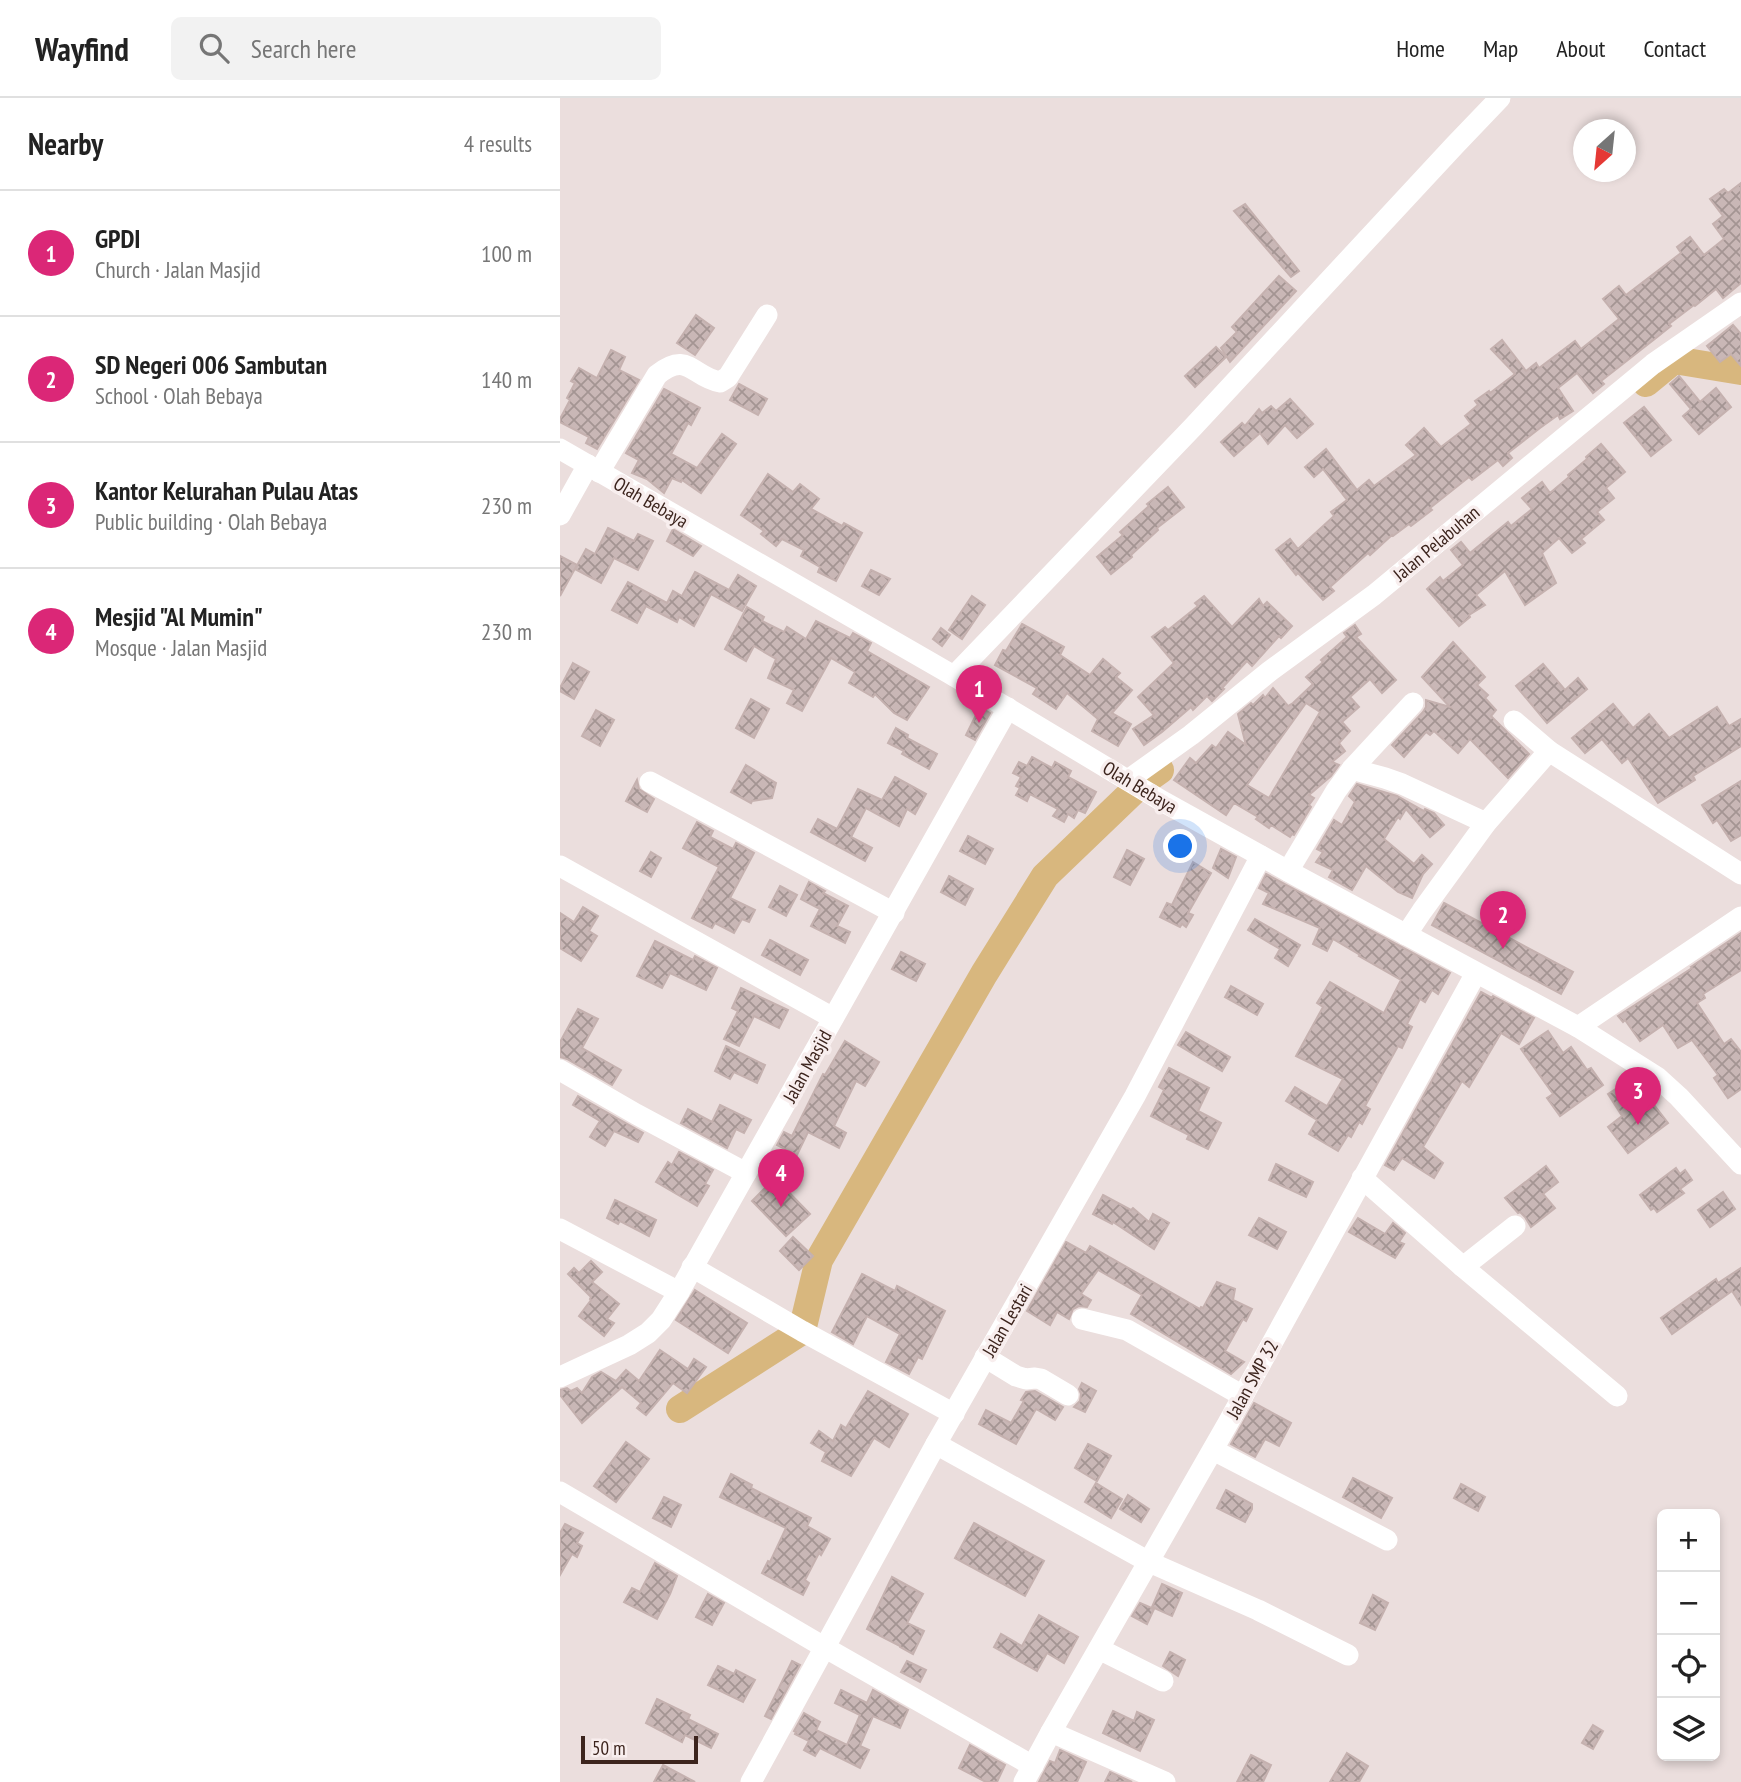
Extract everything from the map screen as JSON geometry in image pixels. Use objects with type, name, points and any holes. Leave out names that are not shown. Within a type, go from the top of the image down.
[{"type":"street","points":[[954,676],[1193,427],[1500,98]]},
{"type":"street","name":"Jalan Pelabuhan","points":[[1131,782],[1270,671],[1374,595],[1653,364],[1741,303]]},
{"type":"street","points":[[560,515],[657,375],[669,365],[682,364],[697,370],[710,380],[720,382],[728,377],[766,315]]},
{"type":"street","name":"Olah Bebaya","points":[[560,449],[954,676],[1162,801],[1578,1027],[1657,1077],[1741,1164]]},
{"type":"street","points":[[1288,871],[1352,769],[1413,703]]},
{"type":"street","name":"Jalan Masjid","points":[[560,1377],[629,1345],[648,1333],[661,1320],[1008,708]]},
{"type":"street","points":[[1514,721],[1549,751],[1737,865]]},
{"type":"street","points":[[1406,935],[1486,823],[1549,751]]},
{"type":"street","points":[[1352,769],[1402,784],[1486,823]]},
{"type":"street","points":[[650,782],[894,913]]},
{"type":"street","name":"Jalan Lestari","points":[[751,1782],[936,1444],[1135,1096],[1261,856]]},
{"type":"street","points":[[560,866],[834,1018]]},
{"type":"street","points":[[1578,1027],[1741,916]]},
{"type":"street","name":"Jalan SMP 32","points":[[1029,1774],[1213,1450],[1476,973]]},
{"type":"street","points":[[560,1070],[746,1173]]},
{"type":"street","points":[[1362,1178],[1617,1396]]},
{"type":"street","points":[[1463,1267],[1514,1226]]},
{"type":"street","points":[[560,1229],[679,1292]]},
{"type":"street","points":[[692,1267],[954,1414]]},
{"type":"street","points":[[1082,1319],[1127,1330],[1243,1396]]},
{"type":"street","points":[[985,1357],[1016,1376],[1041,1379],[1068,1395]]},
{"type":"street","points":[[936,1444],[1149,1562],[1258,1610],[1348,1655]]},
{"type":"street","points":[[1213,1450],[1387,1540]]},
{"type":"street","points":[[560,1492],[824,1647],[1029,1774]]},
{"type":"street","points":[[1099,1649],[1163,1681]]},
{"type":"street","points":[[1052,1731],[1165,1782]]},
{"type":"building","points":[[1741,183],[1741,283],[1723,298],[1716,289],[1694,305],[1601,381],[1604,384],[1593,393],[1577,373],[1558,388],[1573,411],[1560,419],[1558,415],[1508,453],[1512,458],[1503,466],[1498,460],[1472,480],[1469,477],[1411,526],[1409,524],[1392,535],[1370,555],[1368,553],[1330,587],[1334,591],[1323,600],[1298,573],[1296,575],[1276,550],[1290,539],[1298,549],[1334,516],[1331,512],[1347,500],[1323,469],[1314,477],[1305,467],[1326,449],[1357,490],[1369,480],[1374,486],[1416,455],[1406,445],[1424,428],[1441,447],[1471,424],[1465,416],[1478,405],[1475,401],[1515,374],[1491,349],[1502,340],[1526,371],[1536,363],[1539,368],[1575,341],[1581,349],[1619,319],[1603,299],[1619,286],[1626,295],[1681,253],[1677,247],[1690,237],[1704,255],[1724,239],[1713,224],[1723,216],[1710,199],[1724,189],[1728,193]]},
{"type":"building","points":[[1245,204],[1299,271],[1291,277],[1234,211]]},
{"type":"building","points":[[1279,276],[1296,291],[1230,362],[1221,348],[1237,332],[1232,327]]},
{"type":"building","points":[[696,315],[714,328],[695,355],[677,343]]},
{"type":"building","points":[[1733,325],[1741,334],[1741,366],[1731,354],[1720,362],[1707,346]]},
{"type":"building","points":[[1216,347],[1226,357],[1195,387],[1185,376]]},
{"type":"building","points":[[611,350],[625,357],[619,370],[639,380],[597,449],[586,443],[589,437],[560,422],[560,419],[575,383],[571,381],[579,368],[597,378]]},
{"type":"building","points":[[1679,376],[1700,402],[1716,388],[1731,407],[1699,434],[1683,416],[1691,409],[1670,384]]},
{"type":"building","points":[[739,384],[767,399],[758,415],[730,400]]},
{"type":"building","points":[[664,389],[700,408],[691,425],[688,423],[671,454],[697,468],[722,434],[736,444],[701,493],[682,480],[681,482],[672,478],[664,493],[647,479],[632,473],[639,460],[626,453]]},
{"type":"building","points":[[1290,399],[1313,424],[1297,438],[1285,425],[1268,444],[1260,433],[1234,456],[1221,442],[1242,423],[1245,426],[1259,409],[1262,413],[1271,406],[1276,411]]},
{"type":"building","points":[[1644,407],[1671,440],[1651,456],[1624,423]]},
{"type":"building","points":[[1601,444],[1625,472],[1606,488],[1614,498],[1597,512],[1604,520],[1581,539],[1585,543],[1572,553],[1559,538],[1542,553],[1556,583],[1525,605],[1505,571],[1476,595],[1485,605],[1469,615],[1459,626],[1427,589],[1440,577],[1443,581],[1463,565],[1451,550],[1461,542],[1470,553],[1508,522],[1511,526],[1532,509],[1522,498],[1542,482],[1550,493]]},
{"type":"building","points":[[768,474],[793,492],[800,484],[819,499],[811,509],[842,526],[844,523],[862,533],[836,581],[818,572],[820,567],[801,556],[804,550],[782,539],[776,546],[761,534],[764,531],[741,515]]},
{"type":"building","points":[[1168,487],[1184,507],[1157,528],[1132,557],[1111,574],[1097,557],[1123,535],[1120,532],[1149,506],[1147,504]]},
{"type":"building","points":[[608,528],[634,541],[638,534],[653,541],[638,570],[614,558],[601,583],[575,569],[586,549],[595,554]]},
{"type":"building","points":[[673,529],[701,546],[693,556],[667,541]]},
{"type":"building","points":[[560,556],[577,565],[560,596]]},
{"type":"building","points":[[871,570],[890,579],[879,595],[862,586]]},
{"type":"building","points":[[695,572],[729,590],[738,575],[756,586],[742,611],[711,594],[694,626],[679,617],[677,622],[646,606],[637,623],[612,610],[628,582],[667,603],[673,591],[682,596]]},
{"type":"building","points":[[972,596],[985,605],[962,639],[949,630]]},
{"type":"building","points":[[1204,596],[1232,627],[1259,599],[1263,606],[1267,602],[1292,626],[1281,638],[1279,636],[1252,666],[1247,661],[1212,701],[1207,696],[1193,710],[1191,707],[1144,745],[1133,729],[1154,715],[1138,697],[1174,663],[1152,637],[1165,627],[1168,630],[1198,606],[1195,603]]},
{"type":"building","points":[[747,607],[764,617],[762,621],[784,632],[787,627],[806,639],[816,621],[850,638],[853,633],[871,643],[867,651],[929,687],[907,720],[894,713],[875,694],[873,697],[849,683],[855,672],[831,658],[802,711],[787,703],[794,690],[768,678],[776,659],[754,646],[746,661],[725,649]]},
{"type":"building","points":[[1022,624],[1064,647],[1060,655],[1090,675],[1103,659],[1120,673],[1116,677],[1132,690],[1112,713],[1131,724],[1118,746],[1092,731],[1098,719],[1067,693],[1056,709],[1033,694],[1037,688],[995,665]]},
{"type":"building","points":[[1355,625],[1361,634],[1356,637],[1396,680],[1382,693],[1370,679],[1350,697],[1359,707],[1342,722],[1350,731],[1339,743],[1345,751],[1332,762],[1339,765],[1331,776],[1309,795],[1314,798],[1309,805],[1311,807],[1294,835],[1290,837],[1271,825],[1269,828],[1256,819],[1258,817],[1234,803],[1226,815],[1174,780],[1190,758],[1196,763],[1212,745],[1216,748],[1228,732],[1246,745],[1238,714],[1263,695],[1265,698],[1273,688],[1288,706],[1293,703],[1313,684],[1306,677],[1347,637],[1344,633]],"holes":[[[1306,703],[1320,712],[1269,798],[1247,785]]]},
{"type":"building","points":[[941,628],[950,635],[942,646],[933,639]]},
{"type":"building","points":[[1453,642],[1485,677],[1477,685],[1488,695],[1485,698],[1496,710],[1491,716],[1529,754],[1508,778],[1470,739],[1458,753],[1434,731],[1430,735],[1426,732],[1404,757],[1392,745],[1423,712],[1426,700],[1450,707],[1422,677]]},
{"type":"building","points":[[573,663],[589,672],[574,699],[560,691]]},
{"type":"building","points":[[1543,664],[1565,690],[1578,678],[1587,689],[1547,723],[1516,686]]},
{"type":"building","points":[[751,699],[769,709],[754,738],[736,728]]},
{"type":"building","points":[[1613,704],[1633,728],[1649,714],[1669,738],[1717,707],[1729,726],[1741,719],[1741,746],[1693,776],[1695,780],[1658,803],[1628,758],[1622,763],[1602,739],[1585,753],[1572,738]]},
{"type":"building","points":[[980,707],[990,713],[975,740],[966,735]]},
{"type":"building","points":[[596,710],[614,720],[600,746],[582,736]]},
{"type":"building","points":[[896,728],[908,735],[907,738],[937,754],[929,769],[888,743]]},
{"type":"building","points":[[1032,757],[1052,768],[1055,762],[1071,771],[1068,777],[1096,792],[1085,813],[1078,810],[1074,818],[1068,814],[1064,822],[1053,816],[1058,809],[1030,794],[1027,801],[1016,795],[1020,788],[1016,786],[1021,777],[1013,773],[1019,762],[1027,766]]},
{"type":"building","points":[[746,765],[776,783],[772,798],[751,803],[731,792]]},
{"type":"building","points":[[895,777],[926,794],[915,814],[907,809],[899,826],[866,808],[851,837],[872,848],[865,861],[811,832],[818,819],[837,829],[858,789],[882,800]]},
{"type":"building","points":[[637,780],[639,789],[654,799],[647,812],[626,801]]},
{"type":"building","points":[[1741,781],[1741,835],[1731,841],[1717,820],[1713,823],[1702,805]]},
{"type":"building","points":[[1357,784],[1397,796],[1424,811],[1425,809],[1434,813],[1444,825],[1430,837],[1406,809],[1384,839],[1414,864],[1422,855],[1432,864],[1423,874],[1412,898],[1398,892],[1366,866],[1352,890],[1329,877],[1333,870],[1316,862],[1323,852],[1317,849],[1334,820],[1342,825],[1355,802],[1349,796]]},
{"type":"building","points":[[697,822],[713,831],[710,837],[733,849],[736,843],[754,853],[730,898],[755,910],[749,922],[742,919],[734,933],[715,923],[712,928],[692,918],[719,867],[683,848]]},
{"type":"building","points":[[968,836],[993,849],[985,864],[960,851]]},
{"type":"building","points":[[1221,849],[1236,857],[1228,878],[1213,868]]},
{"type":"building","points":[[1127,850],[1144,859],[1130,885],[1114,877]]},
{"type":"building","points":[[651,852],[661,858],[651,877],[640,871]]},
{"type":"building","points":[[1193,862],[1211,873],[1188,913],[1193,915],[1186,927],[1182,924],[1180,927],[1160,917],[1167,903],[1172,905]]},
{"type":"building","points":[[1266,874],[1450,973],[1438,994],[1432,990],[1425,1002],[1420,999],[1407,1024],[1412,1027],[1402,1048],[1398,1046],[1365,1106],[1370,1109],[1362,1124],[1359,1122],[1351,1137],[1348,1135],[1338,1151],[1309,1134],[1317,1120],[1286,1101],[1295,1087],[1327,1106],[1343,1079],[1296,1056],[1323,1007],[1317,1003],[1330,982],[1384,1013],[1401,980],[1333,939],[1327,951],[1313,944],[1320,928],[1263,904],[1269,893],[1259,888]]},
{"type":"building","points":[[949,876],[973,889],[965,905],[941,892]]},
{"type":"building","points":[[809,882],[848,906],[837,926],[850,932],[845,943],[811,926],[820,909],[801,899]]},
{"type":"building","points":[[780,886],[797,895],[786,916],[769,907]]},
{"type":"building","points":[[1444,903],[1573,972],[1561,994],[1432,925]]},
{"type":"building","points":[[583,907],[598,916],[589,931],[597,936],[581,961],[560,948],[560,913],[574,922]]},
{"type":"building","points":[[1255,919],[1300,945],[1288,966],[1275,958],[1280,949],[1248,930]]},
{"type":"building","points":[[1741,933],[1741,970],[1703,994],[1705,998],[1697,1003],[1724,1044],[1731,1039],[1741,1052],[1741,1089],[1728,1098],[1714,1078],[1718,1075],[1692,1040],[1678,1048],[1663,1025],[1640,1041],[1625,1020],[1623,1022],[1618,1016]]},
{"type":"building","points":[[770,940],[808,960],[800,975],[762,955]]},
{"type":"building","points":[[655,941],[693,960],[695,956],[717,968],[706,990],[670,973],[662,988],[637,976]]},
{"type":"building","points":[[901,952],[925,964],[916,981],[892,969]]},
{"type":"building","points":[[1231,986],[1263,1004],[1257,1015],[1225,997]]},
{"type":"building","points":[[741,988],[788,1010],[779,1028],[754,1016],[739,1046],[724,1039],[738,1011],[732,1008]]},
{"type":"building","points":[[1481,992],[1534,1018],[1519,1044],[1501,1033],[1469,1087],[1462,1081],[1423,1147],[1443,1163],[1434,1178],[1402,1158],[1394,1170],[1385,1165]]},
{"type":"building","points":[[578,1009],[598,1019],[582,1048],[621,1070],[612,1085],[560,1057],[560,1042]]},
{"type":"building","points":[[1548,1031],[1563,1053],[1571,1047],[1587,1070],[1591,1068],[1603,1085],[1560,1116],[1547,1098],[1553,1094],[1521,1049]]},
{"type":"building","points":[[1186,1032],[1230,1057],[1222,1071],[1178,1045]]},
{"type":"building","points":[[845,1041],[879,1062],[865,1086],[856,1081],[834,1126],[846,1133],[839,1148],[808,1132],[797,1155],[777,1145],[784,1132],[792,1136],[823,1074],[825,1075]]},
{"type":"building","points":[[726,1046],[765,1065],[757,1083],[734,1072],[730,1079],[715,1071]]},
{"type":"building","points":[[1169,1068],[1209,1088],[1198,1111],[1221,1123],[1208,1149],[1187,1139],[1189,1135],[1151,1116],[1164,1090],[1159,1087]]},
{"type":"building","points":[[1628,1081],[1641,1102],[1648,1097],[1668,1123],[1628,1153],[1608,1127],[1622,1116],[1608,1094]]},
{"type":"building","points":[[578,1096],[643,1133],[638,1142],[614,1131],[605,1146],[590,1137],[600,1121],[573,1105]]},
{"type":"building","points":[[720,1105],[751,1120],[744,1133],[736,1129],[727,1148],[681,1123],[688,1109],[712,1122]]},
{"type":"building","points":[[679,1152],[713,1170],[705,1184],[709,1186],[697,1206],[656,1182],[668,1162],[672,1165]]},
{"type":"building","points":[[1276,1164],[1313,1182],[1306,1197],[1269,1180]]},
{"type":"building","points":[[1546,1166],[1558,1182],[1543,1194],[1555,1208],[1531,1227],[1525,1217],[1505,1198]]},
{"type":"building","points":[[1676,1168],[1680,1174],[1685,1170],[1692,1180],[1680,1189],[1684,1193],[1657,1212],[1654,1208],[1651,1210],[1640,1195]]},
{"type":"building","points":[[775,1178],[810,1214],[786,1236],[752,1201]]},
{"type":"building","points":[[1723,1192],[1735,1209],[1710,1227],[1698,1210]]},
{"type":"building","points":[[1103,1195],[1131,1210],[1133,1208],[1149,1222],[1153,1214],[1169,1223],[1154,1249],[1113,1222],[1112,1224],[1093,1214]]},
{"type":"building","points":[[615,1200],[656,1220],[649,1236],[620,1221],[618,1224],[607,1218]]},
{"type":"building","points":[[1259,1218],[1286,1232],[1277,1249],[1249,1235]]},
{"type":"building","points":[[1358,1218],[1385,1234],[1393,1223],[1405,1233],[1399,1242],[1404,1244],[1395,1258],[1349,1232]]},
{"type":"building","points":[[793,1237],[813,1256],[799,1270],[780,1251]]},
{"type":"building","points":[[1066,1242],[1086,1253],[1090,1246],[1200,1309],[1217,1282],[1235,1289],[1233,1300],[1252,1309],[1246,1321],[1243,1319],[1225,1351],[1244,1362],[1231,1374],[1131,1314],[1142,1295],[1098,1270],[1081,1294],[1091,1300],[1087,1307],[1079,1306],[1073,1309],[1069,1319],[1057,1312],[1050,1325],[1027,1311]]},
{"type":"building","points":[[591,1261],[602,1272],[592,1282],[619,1304],[607,1319],[614,1323],[604,1336],[579,1316],[591,1297],[568,1274],[574,1268],[579,1273]]},
{"type":"building","points":[[1741,1268],[1741,1305],[1732,1291],[1672,1334],[1661,1318],[1716,1279],[1718,1283]]},
{"type":"building","points":[[862,1274],[895,1291],[897,1286],[945,1311],[922,1359],[918,1357],[909,1374],[886,1362],[900,1334],[867,1316],[853,1344],[832,1332]]},
{"type":"building","points":[[695,1290],[747,1323],[728,1353],[676,1320]]},
{"type":"building","points":[[660,1350],[688,1369],[694,1359],[706,1367],[687,1393],[673,1383],[646,1415],[637,1408],[641,1403],[622,1387],[582,1423],[560,1395],[560,1390],[567,1388],[571,1391],[577,1388],[582,1393],[592,1377],[601,1372],[616,1381],[626,1370],[639,1381]]},
{"type":"building","points":[[1082,1383],[1096,1391],[1085,1412],[1074,1407],[1080,1401],[1079,1389]]},
{"type":"building","points":[[868,1391],[908,1414],[889,1447],[874,1438],[851,1476],[822,1461],[826,1452],[811,1443],[819,1431],[833,1441],[841,1425],[846,1428]]},
{"type":"building","points":[[1035,1391],[1063,1407],[1055,1420],[1036,1409],[1016,1444],[979,1424],[986,1410],[1011,1423],[1024,1401],[1021,1400],[1026,1392]]},
{"type":"building","points":[[1254,1403],[1291,1423],[1279,1446],[1265,1439],[1255,1457],[1231,1444]]},
{"type":"building","points":[[626,1442],[649,1459],[616,1502],[594,1486]]},
{"type":"building","points":[[1088,1444],[1111,1456],[1097,1481],[1075,1468]]},
{"type":"building","points":[[731,1474],[752,1485],[751,1488],[811,1518],[807,1526],[830,1539],[821,1555],[819,1553],[805,1580],[809,1583],[803,1595],[762,1573],[786,1528],[720,1497]]},
{"type":"building","points":[[1353,1478],[1392,1498],[1381,1518],[1343,1497]]},
{"type":"building","points":[[1096,1483],[1122,1499],[1111,1518],[1085,1502]]},
{"type":"building","points":[[1461,1484],[1485,1497],[1478,1511],[1454,1498]]},
{"type":"building","points":[[1226,1490],[1252,1504],[1245,1522],[1217,1508]]},
{"type":"building","points":[[1128,1495],[1149,1509],[1141,1522],[1120,1509]]},
{"type":"building","points":[[664,1497],[681,1505],[671,1527],[653,1518]]},
{"type":"building","points":[[974,1523],[1044,1561],[1025,1596],[955,1558]]},
{"type":"building","points":[[565,1524],[583,1533],[577,1543],[582,1546],[577,1557],[572,1554],[560,1575],[560,1533]]},
{"type":"building","points":[[655,1563],[677,1576],[657,1619],[624,1602],[632,1588],[640,1592]]},
{"type":"building","points":[[892,1577],[923,1594],[907,1623],[924,1631],[913,1654],[867,1629]]},
{"type":"building","points":[[1162,1584],[1182,1593],[1172,1616],[1152,1607]]},
{"type":"building","points":[[708,1594],[724,1603],[712,1625],[696,1617]]},
{"type":"building","points":[[1373,1595],[1388,1603],[1375,1630],[1360,1623]]},
{"type":"building","points":[[1140,1603],[1154,1609],[1147,1624],[1132,1616]]},
{"type":"building","points":[[1039,1615],[1078,1637],[1064,1663],[1047,1653],[1037,1671],[994,1647],[1001,1634],[1022,1646]]},
{"type":"building","points":[[1170,1652],[1185,1660],[1178,1676],[1163,1666]]},
{"type":"building","points":[[792,1661],[800,1665],[771,1719],[765,1716]]},
{"type":"building","points":[[907,1661],[926,1670],[920,1682],[901,1672]]},
{"type":"building","points":[[718,1666],[734,1674],[736,1670],[755,1680],[743,1702],[708,1685]]},
{"type":"building","points":[[841,1690],[867,1703],[873,1690],[908,1710],[900,1728],[873,1716],[860,1746],[869,1750],[860,1768],[820,1748],[815,1756],[804,1750],[809,1741],[794,1731],[804,1713],[820,1722],[816,1730],[847,1745],[860,1715],[835,1703]]},
{"type":"building","points":[[657,1699],[690,1715],[688,1719],[718,1734],[711,1748],[685,1735],[682,1742],[646,1723]]},
{"type":"building","points":[[1113,1711],[1134,1721],[1137,1712],[1154,1720],[1140,1751],[1103,1733]]},
{"type":"building","points":[[1593,1725],[1603,1731],[1593,1749],[1582,1743]]},
{"type":"building","points":[[970,1745],[1005,1765],[997,1782],[986,1782],[959,1768]]},
{"type":"building","points":[[1060,1750],[1086,1762],[1077,1782],[1039,1782],[1050,1761],[1055,1763]]},
{"type":"building","points":[[1347,1753],[1368,1766],[1359,1782],[1330,1782]]},
{"type":"building","points":[[1251,1755],[1271,1765],[1263,1782],[1237,1782]]},
{"type":"building","points":[[663,1765],[695,1782],[654,1782]]},
{"type":"building","points":[[1110,1772],[1132,1782],[1105,1782]]},
{"type":"waterway","points":[[1646,383],[1674,360],[1741,371]]},
{"type":"waterway","points":[[680,1409],[802,1331],[819,1260],[984,974],[1045,876],[1143,782],[1160,770]]},
{"type":"place","name":"GPDI","points":[[979,723]]},
{"type":"place","name":"SD Negeri 006 Sambutan","points":[[1503,949]]},
{"type":"place","name":"Kantor Kelurahan Pulau Atas","points":[[1638,1125]]},
{"type":"place","name":"Mesjid \"Al Mumin\"","points":[[781,1207]]}]
